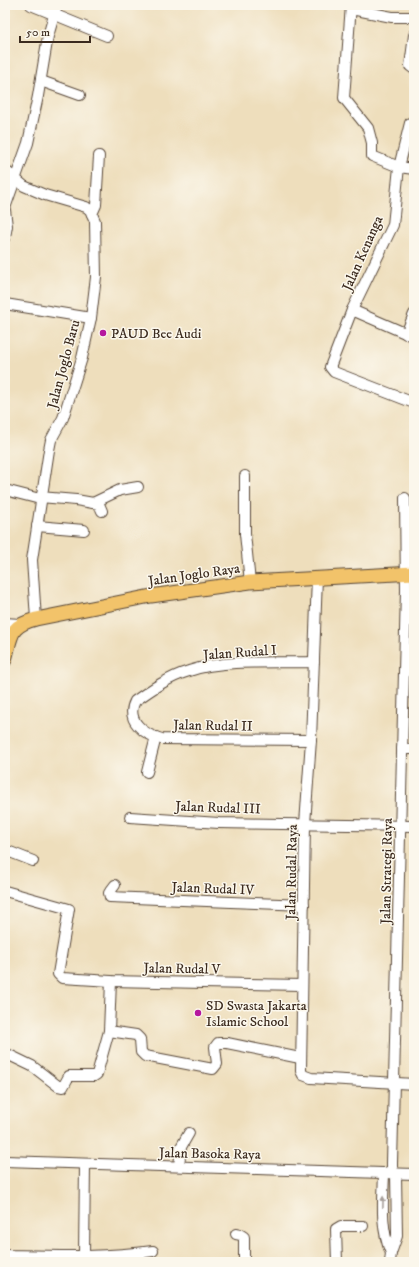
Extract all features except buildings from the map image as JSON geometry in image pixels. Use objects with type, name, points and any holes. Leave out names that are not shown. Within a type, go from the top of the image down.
[{"type":"main road","name":"Jalan Joglo Raya","points":[[20,624],[36,618],[151,596],[250,582],[317,577],[410,573]]},
{"type":"main road","points":[[5,660],[12,635],[20,624]]},
{"type":"street","points":[[31,5],[55,9],[107,36]]},
{"type":"street","points":[[414,17],[392,17],[351,7],[344,98],[368,128],[372,143],[370,154],[399,167],[414,169]]},
{"type":"street","points":[[5,237],[7,226],[5,209],[28,143],[55,9]]},
{"type":"street","points":[[414,35],[410,66],[414,69]]},
{"type":"street","points":[[41,81],[80,94]]},
{"type":"street","name":"Jalan Kenanga","points":[[410,123],[399,167],[393,225],[352,310],[330,367],[334,372],[414,403]]},
{"type":"street","points":[[5,170],[24,186],[45,196],[86,207],[92,214],[96,205],[99,156]]},
{"type":"street","name":"Jalan Joglo Baru","points":[[36,618],[32,581],[32,560],[40,498],[51,440],[63,418],[82,358],[91,318],[96,277],[95,221],[92,214]]},
{"type":"street","points":[[5,304],[91,318]]},
{"type":"street","points":[[352,310],[410,335],[414,314]]},
{"type":"street","points":[[245,476],[245,534],[250,582]]},
{"type":"street","points":[[93,503],[120,490],[138,487]]},
{"type":"street","points":[[5,490],[40,498],[99,504],[102,511]]},
{"type":"street","name":"Jalan Strategi Raya","points":[[391,1170],[394,1083],[396,825],[406,749],[410,644],[410,573],[405,498]]},
{"type":"street","points":[[37,526],[84,530]]},
{"type":"street","name":"Jalan Rudal Raya","points":[[317,577],[312,740],[305,824],[300,1058],[302,1073],[311,1078],[394,1083]]},
{"type":"street","points":[[5,623],[20,624]]},
{"type":"street","name":"Jalan Rudal I","points":[[132,708],[135,701],[164,681],[189,670],[228,664],[314,662]]},
{"type":"street","name":"Jalan Rudal II","points":[[132,708],[131,714],[135,723],[146,733],[156,737],[312,740]]},
{"type":"street","points":[[147,772],[156,737]]},
{"type":"street","name":"Jalan Rudal III","points":[[130,817],[219,823],[414,826]]},
{"type":"street","points":[[5,850],[33,861]]},
{"type":"street","name":"Jalan Rudal IV","points":[[115,885],[109,893],[109,896],[122,898],[304,905]]},
{"type":"street","name":"Jalan Rudal V","points":[[5,891],[69,909],[70,912],[58,974],[62,978],[111,981],[302,985]]},
{"type":"street","points":[[5,1052],[27,1063],[58,1086],[63,1086],[69,1076],[92,1076],[97,1074],[109,1031],[111,981]]},
{"type":"street","points":[[109,1031],[136,1035],[140,1039],[141,1052],[145,1056],[213,1069],[217,1064],[215,1047],[218,1043],[227,1043],[300,1058]]},
{"type":"street","points":[[394,1083],[414,1084]]},
{"type":"street","points":[[179,1166],[181,1146],[189,1133]]},
{"type":"street","name":"Jalan Basoka Raya","points":[[5,1161],[391,1170],[414,1174]]},
{"type":"street","points":[[84,1256],[85,1164]]},
{"type":"street","points":[[391,1170],[397,1236],[391,1258]]},
{"type":"street","points":[[391,1170],[383,1218],[384,1236],[391,1258]]},
{"type":"street","points":[[383,1218],[396,1217]]},
{"type":"street","points":[[337,1262],[336,1229],[341,1226],[363,1226]]},
{"type":"street","points":[[236,1234],[244,1237],[244,1262]]},
{"type":"street","points":[[6,1255],[127,1256],[153,1252]]},
{"type":"place","name":"PAUD Bee Audi","points":[[103,333]]},
{"type":"place","name":"SD Swasta Jakarta Islamic School","points":[[198,1013]]}]
